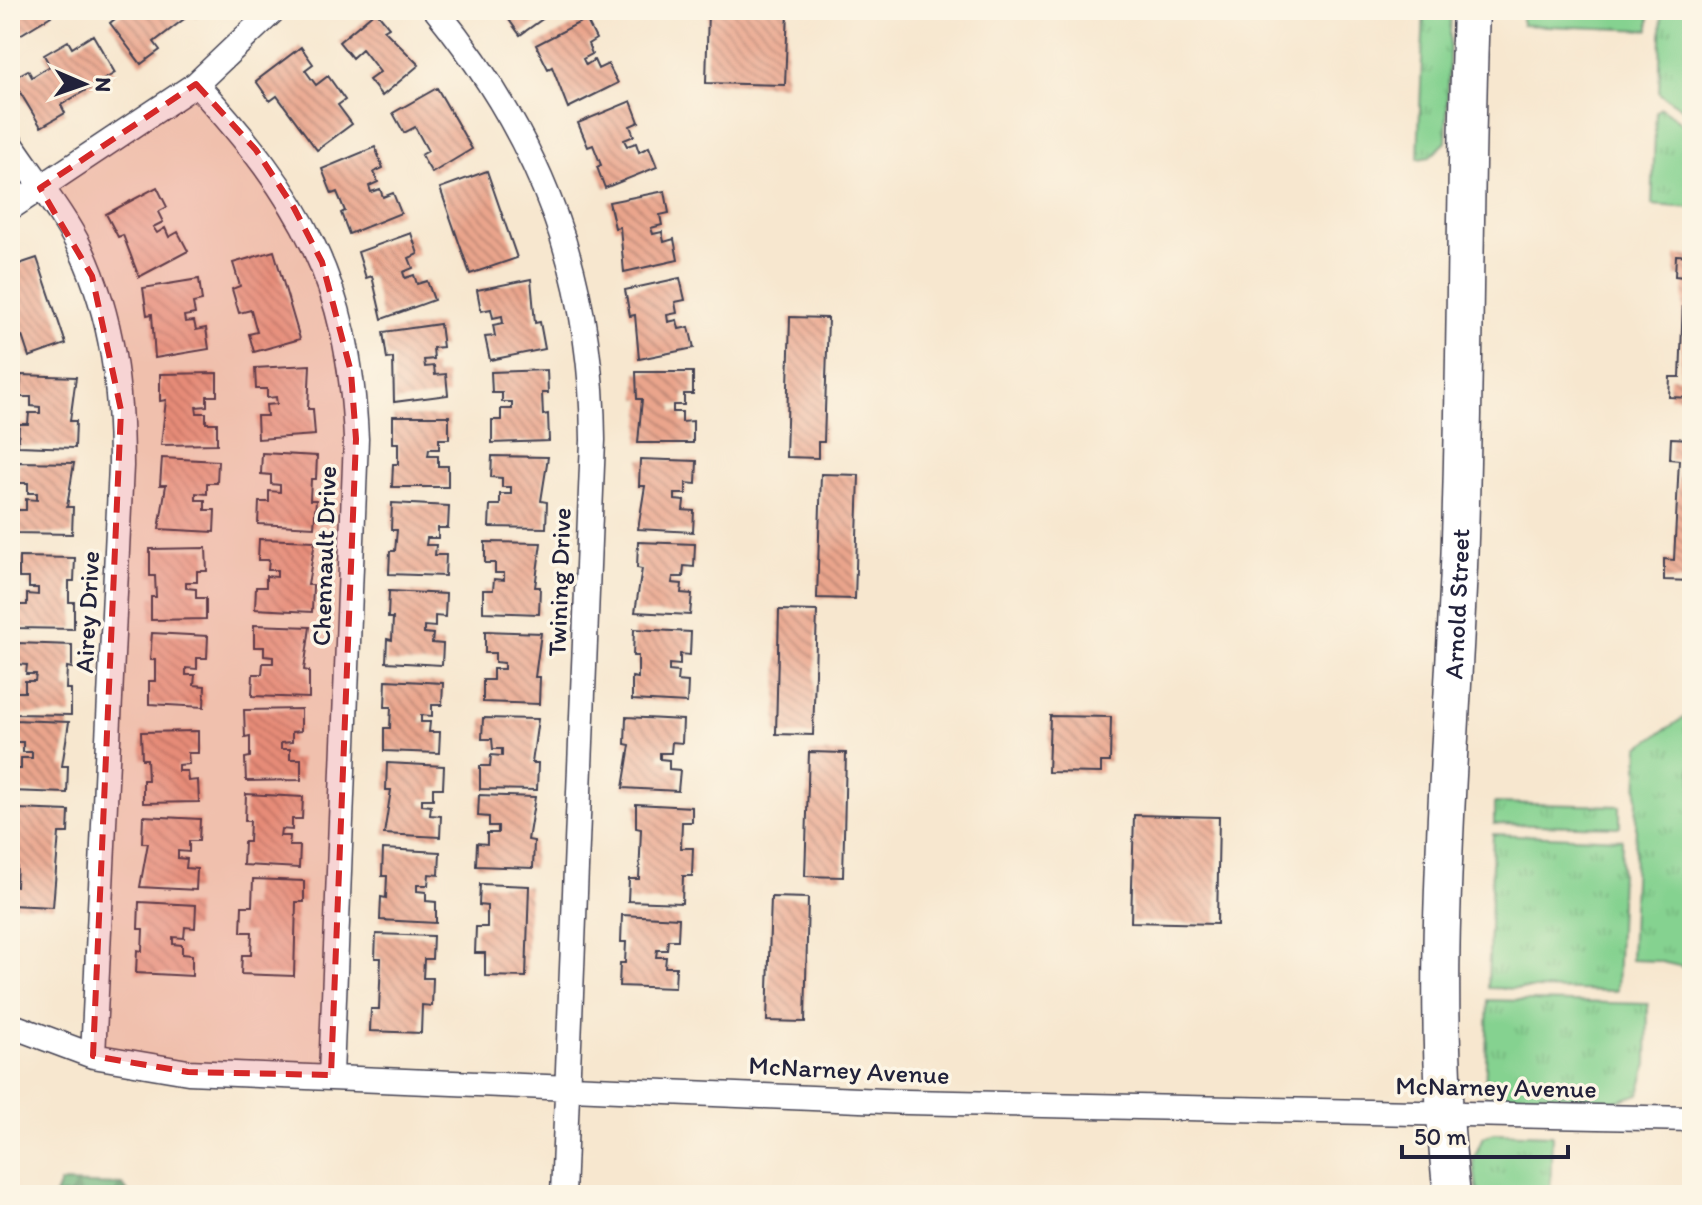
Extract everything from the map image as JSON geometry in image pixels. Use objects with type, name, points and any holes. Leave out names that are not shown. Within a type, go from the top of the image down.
[{"type":"main road","name":"Arnold Street","points":[[1452,1195],[1443,1115],[1440,928],[1459,560],[1471,10]]},
{"type":"street","points":[[10,208],[196,84],[274,10]]},
{"type":"street","name":"Twining Drive","points":[[436,10],[501,98],[535,166],[564,233],[585,319],[593,394],[593,440],[563,1195]]},
{"type":"street","name":"Chennault Drive","points":[[196,84],[256,150],[294,208],[322,262],[337,304],[351,372],[356,453],[331,1075]]},
{"type":"street","name":"Airey Drive","points":[[10,142],[79,247],[92,276],[106,317],[121,410],[121,466],[93,1056]]},
{"type":"street","name":"McNarney Avenue","points":[[10,1025],[93,1056],[188,1072],[331,1075],[907,1102],[1692,1119]]},
{"type":"highlighted area","points":[[196,84],[256,150],[294,208],[322,262],[351,372],[356,439],[331,1075],[188,1072],[93,1056],[121,410],[92,276],[40,188]]},
{"type":"green space","points":[[1424,10],[1451,10],[1446,142],[1430,157],[1418,159]]},
{"type":"green space","points":[[1522,10],[1649,10],[1649,30],[1522,25]]},
{"type":"green space","points":[[1662,10],[1692,10],[1692,115],[1659,93]]},
{"type":"green space","points":[[1661,108],[1692,130],[1692,208],[1652,205],[1656,111]]},
{"type":"green space","points":[[1692,712],[1692,969],[1657,961],[1631,960],[1639,747]]},
{"type":"green space","points":[[1494,803],[1620,806],[1620,827],[1494,824]]},
{"type":"green space","points":[[1493,834],[1622,839],[1617,991],[1488,988]]},
{"type":"green space","points":[[1488,1000],[1648,1004],[1647,1064],[1639,1094],[1617,1101],[1485,1094]]},
{"type":"green space","points":[[1494,1133],[1552,1135],[1550,1195],[1478,1195],[1473,1160],[1483,1137]]},
{"type":"green space","points":[[60,1183],[123,1185],[130,1195],[55,1195]]},
{"type":"building","points":[[10,10],[47,10],[51,16],[10,41]]},
{"type":"building","points":[[126,10],[204,10],[196,17],[192,13],[154,42],[160,50],[141,64],[110,23]]},
{"type":"building","points":[[508,10],[555,10],[520,35],[507,17],[510,14]]},
{"type":"building","points":[[708,10],[788,10],[785,85],[706,83]]},
{"type":"building","points":[[376,11],[389,27],[384,30],[419,65],[382,96],[369,80],[380,72],[362,49],[352,58],[339,42]]},
{"type":"building","points":[[586,19],[596,39],[588,44],[592,54],[583,59],[586,65],[594,60],[598,69],[608,64],[618,83],[568,108],[552,67],[548,69],[536,45]]},
{"type":"building","points":[[93,35],[115,73],[61,105],[65,113],[41,127],[12,79],[28,70],[32,77],[50,66],[44,55],[68,41],[72,48]]},
{"type":"building","points":[[301,47],[313,64],[305,70],[316,85],[328,76],[345,100],[338,105],[352,124],[317,150],[277,96],[270,101],[256,81]]},
{"type":"building","points":[[437,88],[472,149],[432,173],[421,155],[428,151],[415,127],[404,133],[393,113]]},
{"type":"building","points":[[631,101],[639,122],[630,126],[634,136],[624,140],[627,146],[636,143],[639,152],[649,147],[657,167],[605,188],[593,145],[588,147],[578,123]]},
{"type":"building","points":[[375,147],[383,168],[374,172],[378,182],[369,186],[371,192],[380,189],[383,197],[393,193],[401,213],[349,234],[341,213],[345,211],[337,192],[332,194],[322,169]]},
{"type":"building","points":[[487,171],[517,258],[470,274],[440,188]]},
{"type":"building","points":[[157,187],[167,207],[158,212],[163,222],[153,227],[157,233],[165,228],[169,237],[178,232],[188,251],[139,277],[123,235],[118,237],[106,214]]},
{"type":"building","points":[[665,191],[669,213],[660,215],[662,225],[651,228],[653,234],[662,232],[664,242],[674,239],[678,260],[624,272],[620,227],[615,228],[609,202]]},
{"type":"building","points":[[411,233],[418,254],[409,258],[413,268],[403,272],[405,278],[414,275],[417,284],[427,281],[434,300],[382,319],[372,276],[366,278],[358,252]]},
{"type":"building","points":[[274,251],[300,339],[254,352],[249,334],[257,332],[251,310],[239,313],[232,289],[240,286],[233,263]]},
{"type":"building","points":[[1676,255],[1692,256],[1692,398],[1669,397],[1670,377],[1680,377],[1684,277],[1675,276]]},
{"type":"building","points":[[37,258],[66,344],[29,357],[22,336],[12,339],[10,334],[10,267]]},
{"type":"building","points":[[680,278],[685,300],[675,302],[677,313],[667,315],[668,322],[677,320],[679,329],[689,327],[694,348],[639,359],[635,315],[630,316],[625,290]]},
{"type":"building","points":[[199,279],[202,301],[193,303],[195,314],[184,316],[185,322],[194,321],[196,330],[206,328],[209,349],[155,358],[152,314],[147,315],[143,288]]},
{"type":"building","points":[[531,279],[535,323],[540,322],[545,349],[490,360],[485,337],[495,336],[493,325],[503,323],[502,316],[493,318],[491,309],[481,311],[477,290]]},
{"type":"building","points":[[790,317],[828,318],[824,442],[818,442],[818,458],[786,457]]},
{"type":"building","points":[[440,324],[443,347],[433,348],[434,359],[424,360],[425,367],[434,366],[435,375],[446,374],[448,395],[394,402],[393,358],[387,359],[383,332]]},
{"type":"building","points":[[310,365],[308,409],[313,409],[315,435],[258,439],[257,416],[267,416],[266,405],[277,404],[276,397],[267,398],[267,389],[256,389],[255,368]]},
{"type":"building","points":[[547,370],[548,393],[542,393],[543,415],[548,414],[549,441],[492,443],[492,420],[501,420],[501,409],[512,409],[512,402],[502,402],[502,393],[492,393],[491,372]]},
{"type":"building","points":[[636,372],[693,372],[693,394],[684,394],[684,405],[673,405],[673,412],[682,412],[682,422],[693,421],[693,443],[638,443],[642,399],[637,399]]},
{"type":"building","points":[[217,373],[217,396],[207,396],[207,406],[196,407],[197,413],[206,413],[206,423],[217,423],[217,444],[161,445],[166,400],[160,401],[160,374]]},
{"type":"building","points":[[21,375],[76,377],[70,421],[76,421],[75,448],[18,446],[19,424],[28,424],[29,413],[40,413],[40,407],[31,406],[31,397],[20,397]]},
{"type":"building","points":[[393,416],[449,416],[449,439],[439,439],[439,449],[429,449],[428,456],[438,456],[438,466],[448,466],[448,487],[392,487],[393,464],[398,464],[398,443],[393,443]]},
{"type":"building","points":[[1671,438],[1692,439],[1692,491],[1688,491],[1686,532],[1692,532],[1692,581],[1664,580],[1664,559],[1674,560],[1679,460],[1670,459]]},
{"type":"building","points":[[262,453],[317,456],[316,479],[311,479],[310,500],[316,500],[314,527],[258,524],[259,502],[269,502],[269,491],[280,492],[280,485],[271,484],[271,475],[261,474]]},
{"type":"building","points":[[492,456],[548,457],[541,501],[547,502],[546,528],[489,527],[490,505],[500,505],[500,494],[511,494],[511,487],[502,487],[502,478],[491,477]]},
{"type":"building","points":[[162,458],[218,461],[217,483],[207,483],[207,494],[196,493],[196,500],[205,500],[205,510],[215,510],[214,532],[159,529],[166,485],[160,485]]},
{"type":"building","points":[[640,459],[697,461],[696,484],[686,483],[686,494],[675,494],[675,500],[684,501],[683,510],[694,511],[693,532],[638,529],[645,486],[639,486]]},
{"type":"building","points":[[18,462],[74,463],[67,507],[73,507],[72,534],[15,533],[16,510],[26,510],[26,499],[37,500],[37,493],[28,493],[28,483],[18,483]]},
{"type":"building","points":[[821,474],[859,475],[855,599],[817,598]]},
{"type":"building","points":[[392,503],[449,506],[448,528],[438,528],[438,538],[427,538],[426,545],[436,545],[435,555],[446,555],[445,576],[389,574],[390,551],[395,551],[397,530],[391,530]]},
{"type":"building","points":[[259,539],[315,541],[308,585],[313,585],[312,612],[255,609],[256,587],[266,587],[266,576],[277,577],[277,570],[268,570],[269,560],[258,560]]},
{"type":"building","points":[[485,542],[541,543],[535,587],[540,587],[539,614],[483,612],[483,590],[493,590],[494,579],[504,580],[504,573],[495,573],[495,563],[485,563]]},
{"type":"building","points":[[638,542],[695,544],[694,567],[684,566],[683,577],[673,577],[672,583],[682,584],[681,593],[692,594],[690,615],[635,612],[642,569],[637,568]]},
{"type":"building","points":[[206,548],[207,571],[197,571],[197,582],[186,582],[186,588],[196,589],[196,598],[206,598],[206,619],[151,620],[151,597],[156,597],[155,576],[150,576],[150,549]]},
{"type":"building","points":[[19,557],[75,558],[74,581],[69,581],[69,602],[74,602],[74,629],[17,628],[17,605],[27,605],[27,594],[38,595],[38,588],[29,588],[29,578],[19,578]]},
{"type":"building","points":[[389,591],[446,594],[445,617],[435,616],[435,627],[424,626],[424,633],[433,634],[432,643],[443,644],[442,665],[386,662],[387,639],[392,640],[393,618],[388,618]]},
{"type":"building","points":[[779,610],[817,611],[813,735],[776,734]]},
{"type":"building","points":[[254,625],[310,627],[304,670],[309,671],[309,698],[252,696],[253,674],[262,674],[263,663],[273,663],[273,657],[264,656],[264,647],[254,647]]},
{"type":"building","points":[[634,629],[691,632],[690,655],[680,654],[680,665],[669,664],[669,671],[678,672],[677,681],[688,682],[687,703],[632,700],[632,677],[638,678],[638,656],[633,656]]},
{"type":"building","points":[[485,631],[541,633],[535,677],[540,677],[539,704],[483,702],[483,680],[493,680],[493,669],[504,669],[504,663],[495,662],[495,653],[485,653]]},
{"type":"building","points":[[152,633],[208,636],[207,658],[197,658],[197,669],[186,668],[186,675],[195,675],[194,685],[205,686],[204,707],[149,704],[149,681],[155,681],[155,660],[150,660]]},
{"type":"building","points":[[17,643],[72,645],[72,668],[67,667],[66,689],[71,689],[71,715],[14,714],[15,692],[25,692],[25,681],[35,681],[36,674],[26,674],[27,665],[16,664]]},
{"type":"building","points":[[386,680],[443,683],[442,705],[432,705],[432,716],[421,715],[421,722],[430,722],[429,732],[440,732],[439,753],[384,751],[384,728],[390,728],[391,707],[385,707]]},
{"type":"building","points":[[301,709],[301,731],[292,732],[292,742],[281,743],[281,749],[290,749],[290,759],[301,759],[301,780],[246,781],[245,758],[250,757],[250,736],[245,737],[244,710]]},
{"type":"building","points":[[1050,716],[1111,717],[1110,762],[1101,762],[1101,773],[1048,772]]},
{"type":"building","points":[[626,717],[683,720],[682,743],[672,742],[671,753],[660,753],[660,759],[669,760],[669,769],[680,770],[678,791],[623,788],[630,745],[625,744]]},
{"type":"building","points":[[483,718],[538,719],[532,763],[538,763],[537,790],[480,789],[480,766],[490,766],[491,755],[502,756],[502,749],[493,749],[492,739],[482,739]]},
{"type":"building","points":[[13,720],[69,722],[62,766],[68,766],[67,793],[10,791],[11,769],[21,769],[21,758],[32,758],[32,752],[23,752],[23,742],[13,742]]},
{"type":"building","points":[[198,731],[198,753],[188,753],[189,764],[178,765],[178,771],[187,771],[188,781],[198,780],[199,802],[143,803],[143,780],[148,780],[147,759],[142,759],[141,732]]},
{"type":"building","points":[[809,752],[846,753],[843,877],[805,876]]},
{"type":"building","points":[[387,763],[444,766],[443,788],[433,788],[433,799],[422,799],[422,805],[431,806],[430,815],[441,816],[440,837],[384,834],[391,790],[386,790]]},
{"type":"building","points":[[246,794],[303,797],[302,819],[292,819],[292,830],[281,829],[280,836],[290,836],[289,846],[300,846],[299,868],[243,865],[244,842],[249,842],[250,821],[245,821]]},
{"type":"building","points":[[479,795],[535,797],[528,840],[534,841],[533,868],[476,866],[477,843],[487,844],[487,833],[498,833],[498,826],[489,826],[489,817],[478,816]]},
{"type":"building","points":[[636,804],[692,807],[692,822],[682,822],[681,848],[693,848],[692,876],[683,876],[682,903],[628,901],[629,879],[639,879],[641,829],[636,828]]},
{"type":"building","points":[[17,809],[69,811],[68,833],[59,833],[53,907],[10,905],[10,886],[16,886],[17,863],[10,863],[10,838],[16,838]]},
{"type":"building","points":[[1134,815],[1219,817],[1217,924],[1131,922]]},
{"type":"building","points":[[143,816],[200,819],[199,841],[189,841],[189,852],[178,851],[178,858],[187,859],[186,868],[197,869],[196,890],[140,887],[148,843],[142,843]]},
{"type":"building","points":[[383,849],[440,852],[439,875],[429,874],[428,885],[417,885],[417,891],[426,892],[426,901],[436,902],[436,923],[380,920],[381,897],[386,898],[387,876],[382,876]]},
{"type":"building","points":[[253,879],[304,881],[304,902],[296,902],[294,976],[241,974],[242,955],[251,955],[252,932],[241,932],[242,906],[252,906]]},
{"type":"building","points":[[480,884],[529,886],[526,977],[485,976],[485,953],[475,953],[476,927],[487,927],[487,906],[479,905]]},
{"type":"building","points":[[771,897],[808,898],[805,1022],[767,1021]]},
{"type":"building","points":[[139,902],[196,905],[195,928],[185,927],[184,938],[173,937],[173,944],[182,945],[182,954],[192,955],[192,976],[136,973],[137,950],[142,951],[143,929],[138,929]]},
{"type":"building","points":[[622,915],[679,918],[678,940],[668,940],[667,950],[657,950],[656,957],[666,957],[665,967],[676,967],[675,988],[619,986],[620,963],[625,963],[626,942],[621,942]]},
{"type":"building","points":[[376,934],[433,936],[432,959],[424,959],[423,978],[433,978],[432,1006],[422,1005],[421,1033],[370,1031],[371,1009],[379,1009],[381,958],[375,958]]},
{"type":"building","points":[[1568,1189],[1652,1192],[1652,1195],[1568,1195]]}]
